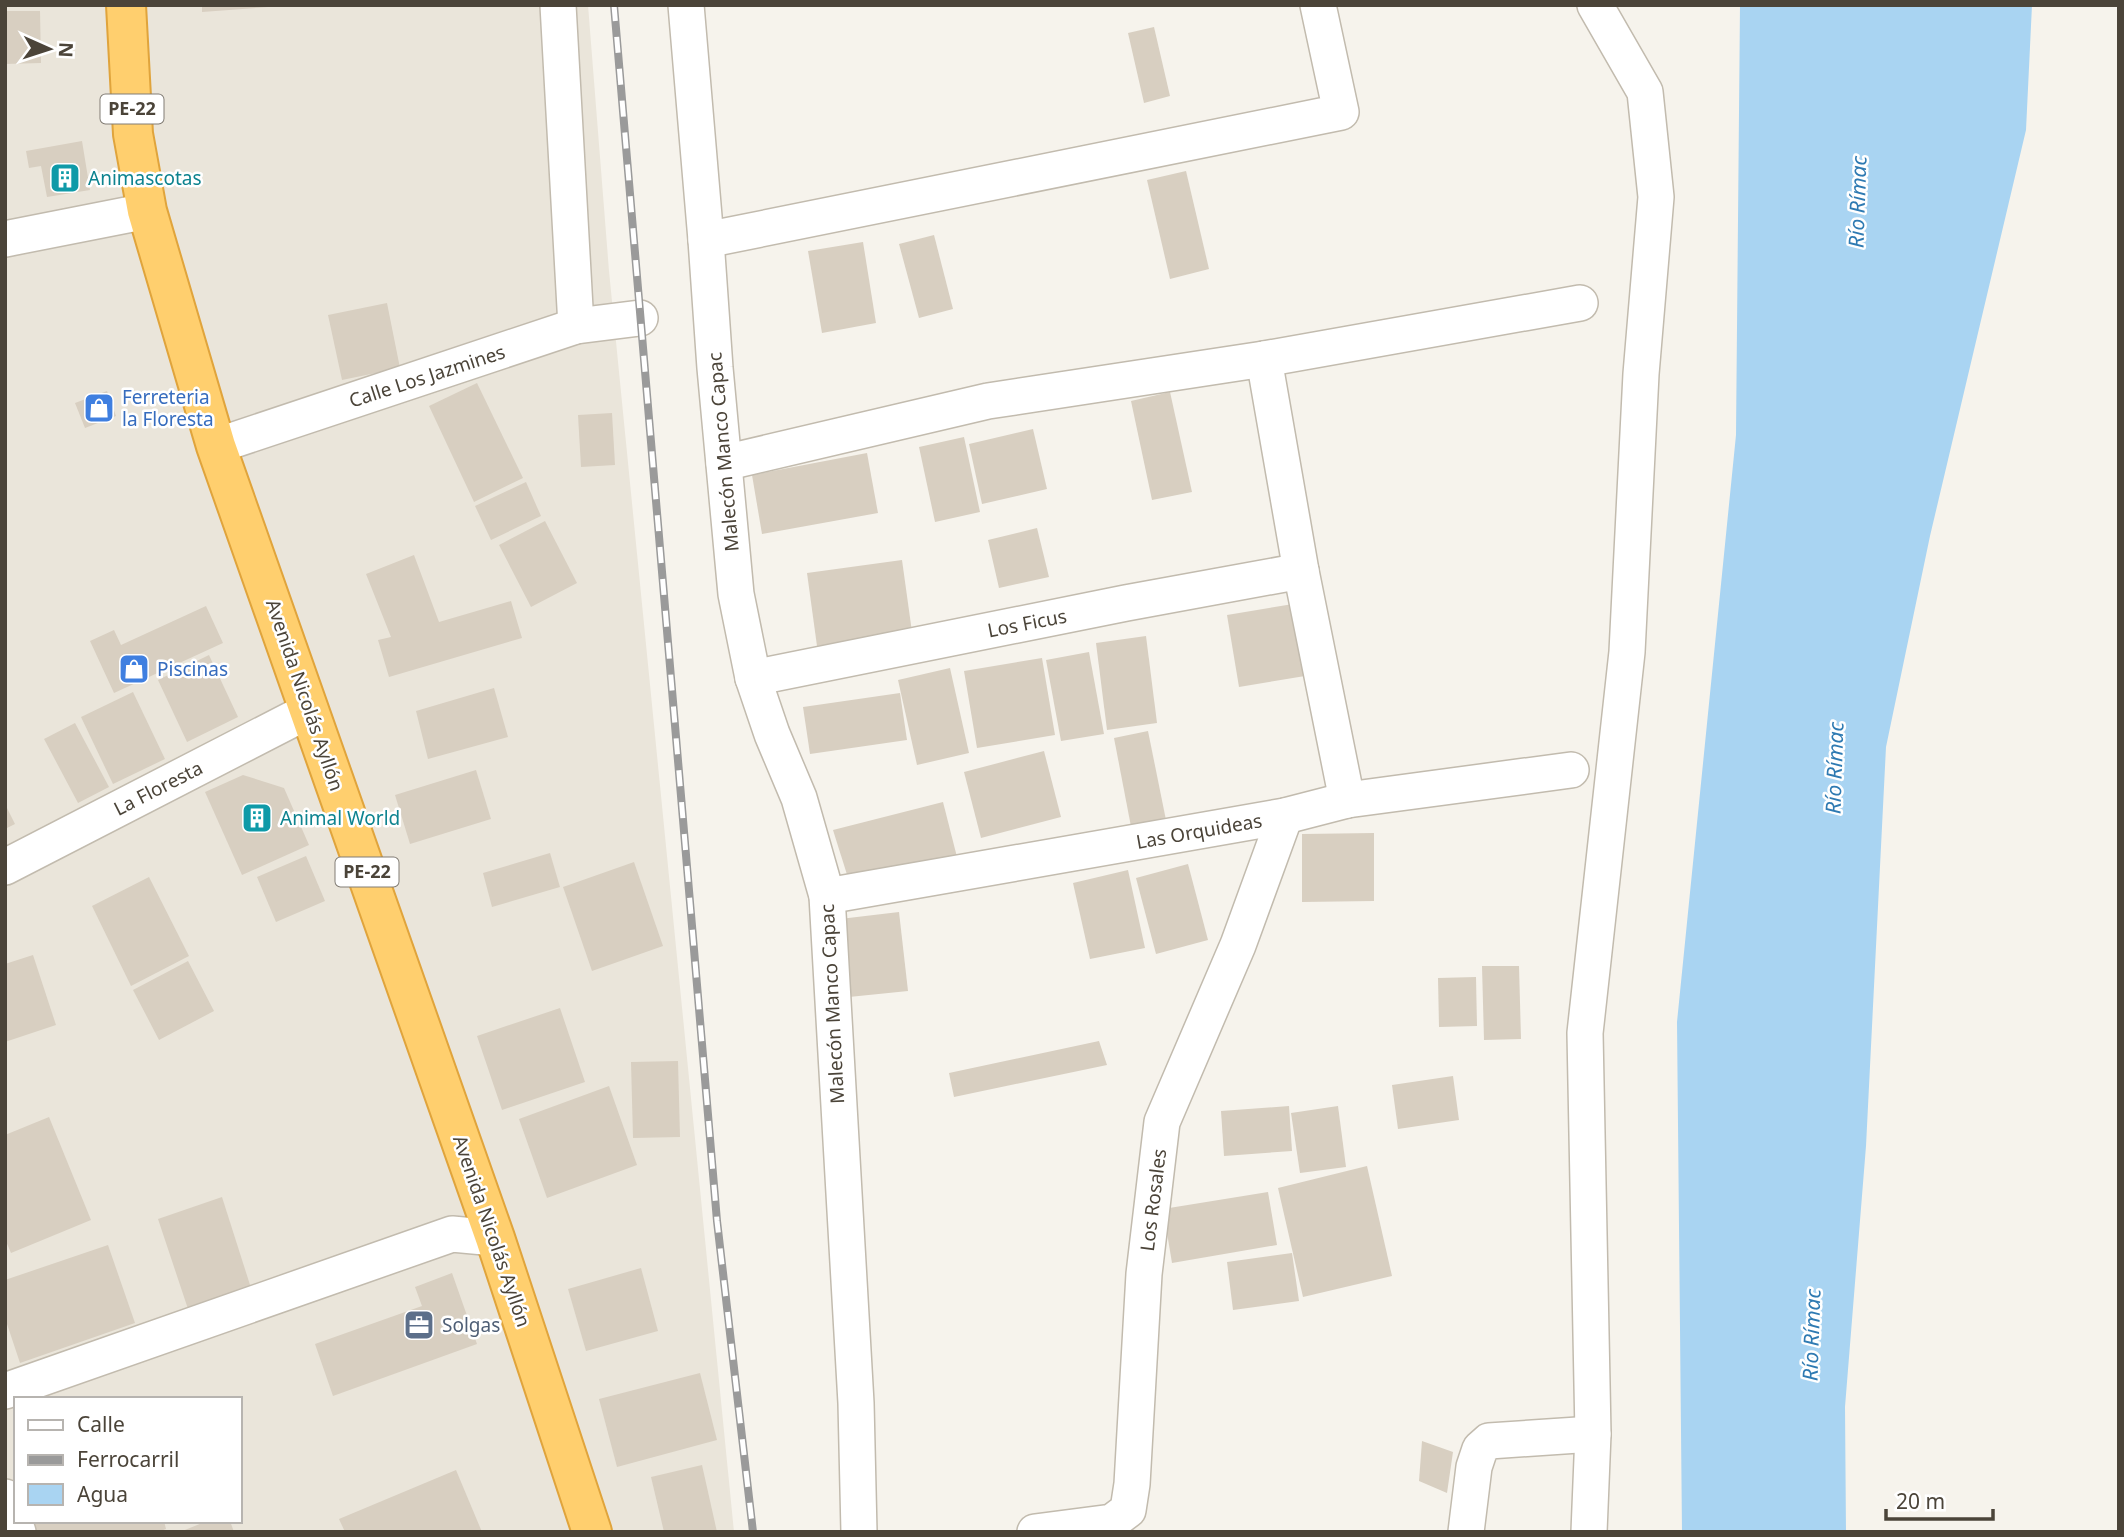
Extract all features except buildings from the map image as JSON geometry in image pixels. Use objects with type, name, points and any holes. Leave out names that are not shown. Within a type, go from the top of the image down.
[{"type":"highway","name":"Avenida Nicolás Ayllón","points":[[126,5],[133,134],[147,211],[216,446],[495,1238],[592,1532]]},
{"type":"street","points":[[558,5],[576,326]]},
{"type":"street","name":"Malecón Manco Capac","points":[[685,5],[736,594],[753,678],[772,734],[799,798],[827,897],[856,1403],[859,1532]]},
{"type":"street","points":[[706,240],[1341,112],[1318,5]]},
{"type":"street","points":[[1589,1532],[1593,1434],[1585,1032],[1627,652],[1641,374],[1656,197],[1645,92],[1595,5]]},
{"type":"street","points":[[5,239],[147,211]]},
{"type":"street","points":[[724,463],[988,401],[1264,359],[1580,303]]},
{"type":"street","name":"Calle Los Jazmines","points":[[216,446],[576,326],[640,318]]},
{"type":"street","points":[[1264,359],[1301,571],[1347,800]]},
{"type":"street","name":"Los Ficus","points":[[753,678],[1126,603],[1301,571]]},
{"type":"street","name":"La Floresta","points":[[5,867],[310,709]]},
{"type":"street","name":"Las Orquideas","points":[[827,897],[1286,816],[1347,800],[1571,770]]},
{"type":"street","name":"Los Rosales","points":[[1035,1532],[1111,1522],[1128,1510],[1132,1484],[1144,1274],[1161,1122],[1238,946],[1286,816]]},
{"type":"street","points":[[5,1391],[452,1234],[495,1238]]},
{"type":"street","points":[[1466,1532],[1474,1467],[1480,1449],[1489,1441],[1593,1434]]},
{"type":"street","points":[[5,1497],[14,1521]]},
{"type":"shaded area","points":[[5,5],[588,5],[609,271],[734,1532],[5,1532]]},
{"type":"water","name":"Río Rímac","points":[[1740,5],[2032,5],[2026,130],[1930,536],[1886,747],[1866,1146],[1845,1407],[1846,1532],[1682,1532],[1677,1022],[1736,435]]},
{"type":"railway","points":[[614,5],[717,1221],[753,1532]]},
{"type":"place","name":"Animascotas","points":[[65,178]]},
{"type":"place","name":"Ferreteria la Floresta","points":[[99,408]]},
{"type":"place","name":"Piscinas","points":[[134,669]]},
{"type":"place","name":"Animal World","points":[[257,818]]},
{"type":"place","name":"Solgas","points":[[419,1325]]}]
